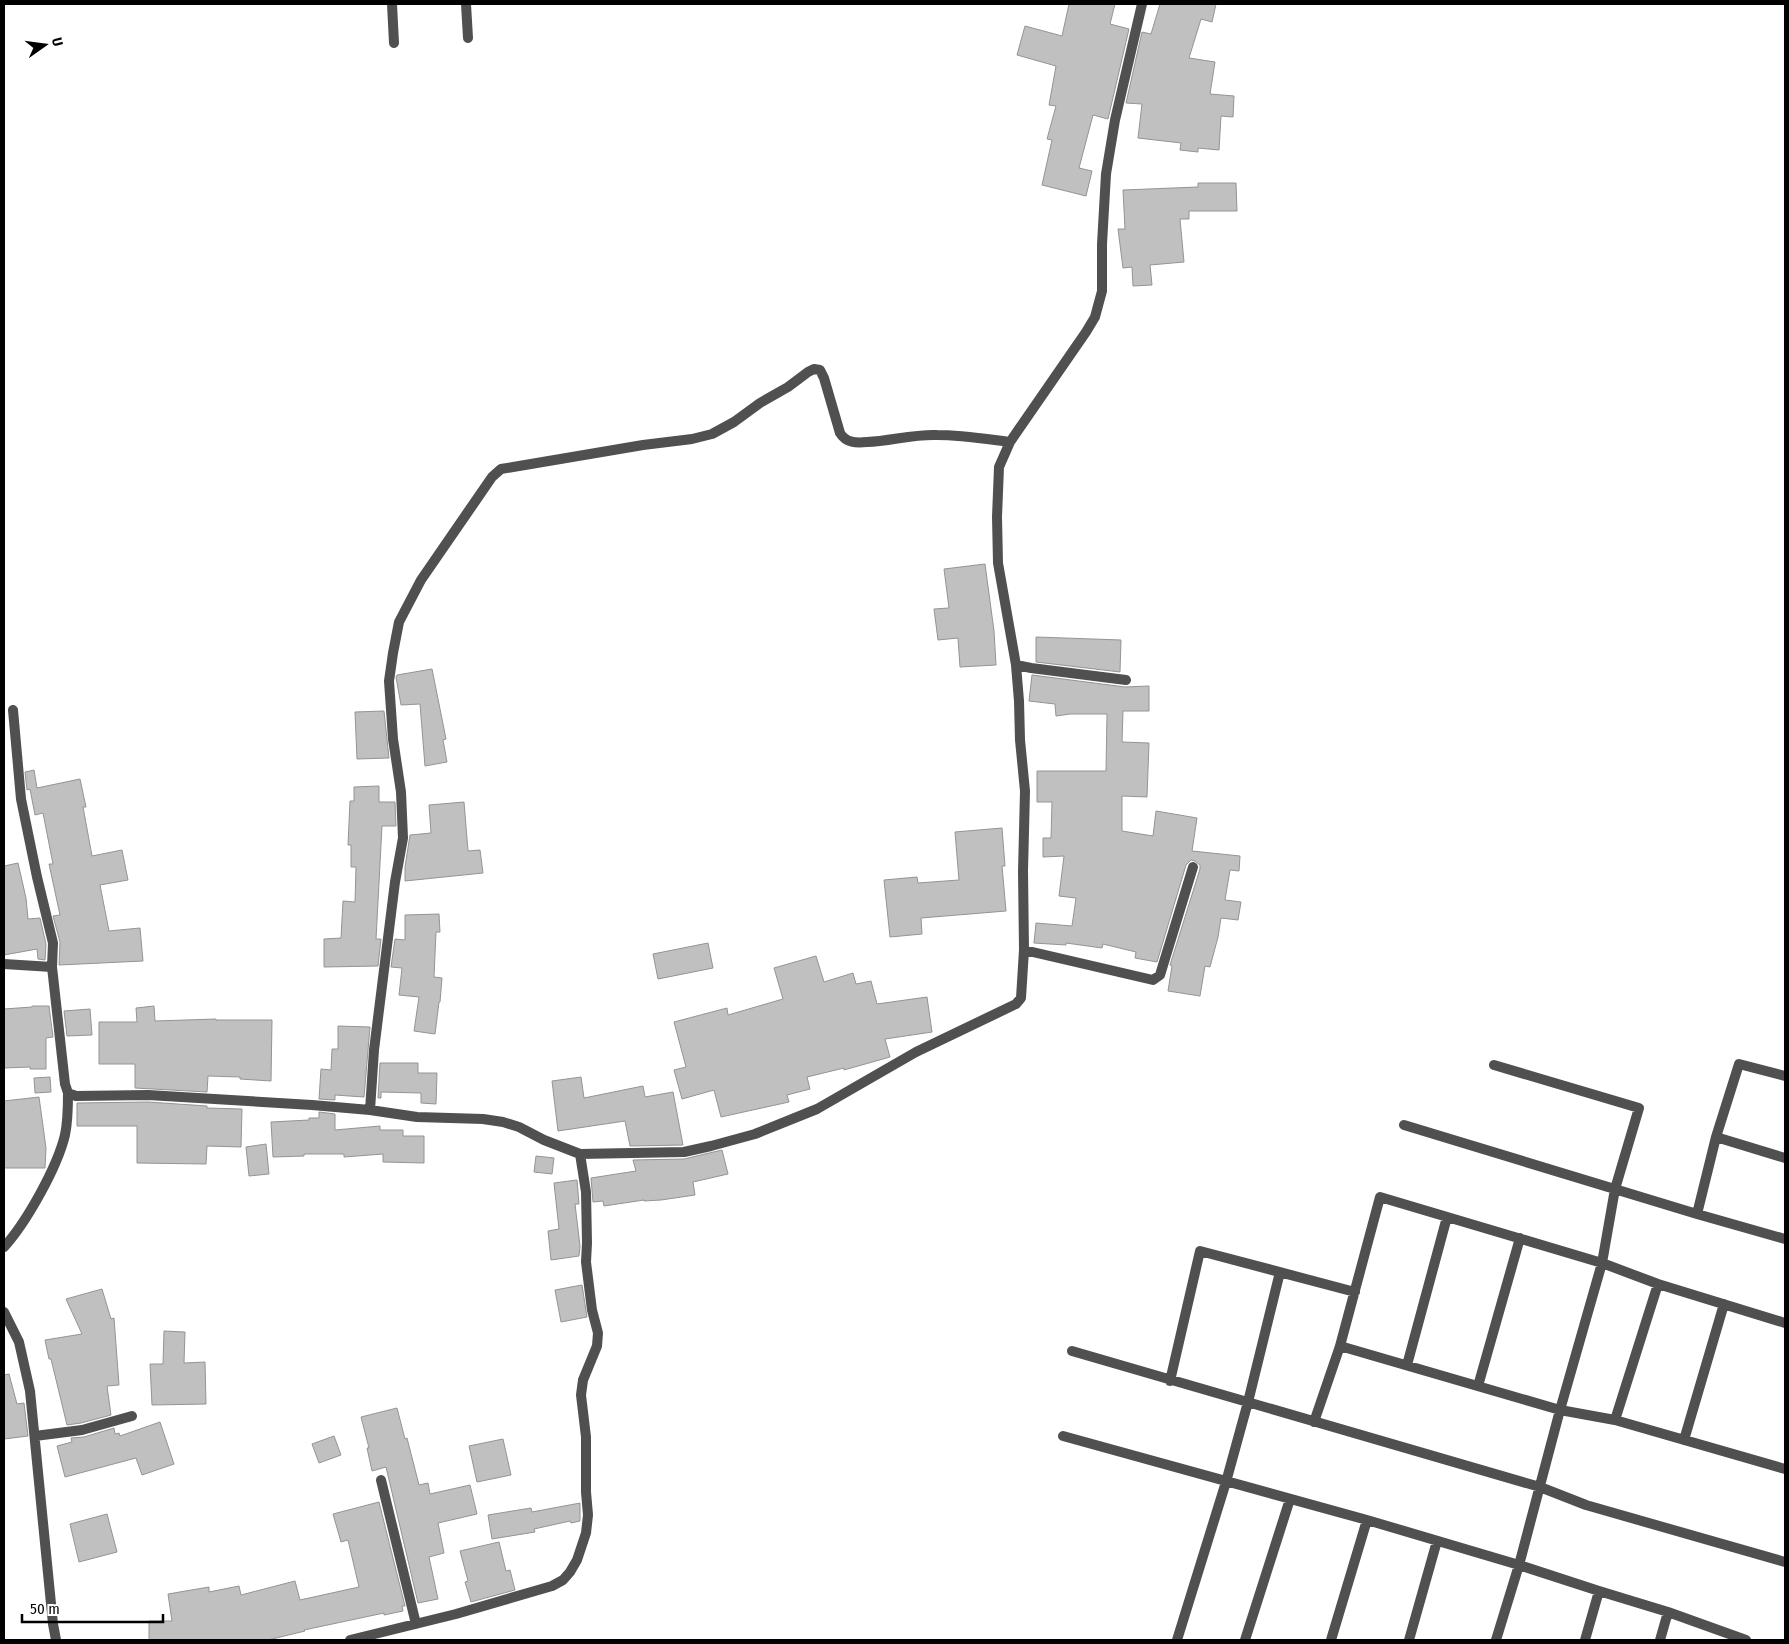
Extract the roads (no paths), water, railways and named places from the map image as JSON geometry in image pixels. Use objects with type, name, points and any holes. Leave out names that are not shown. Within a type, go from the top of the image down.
[{"type":"street","points":[[392,4],[394,43]]},
{"type":"street","points":[[466,4],[468,38]]},
{"type":"street","points":[[68,1093],[87,1097],[148,1095],[370,1110],[417,1117],[483,1119],[519,1127],[544,1140],[580,1154],[693,1150],[756,1134],[817,1109],[916,1052],[1016,1004],[1021,998],[1024,950],[1025,791],[1016,665],[998,563],[996,517],[999,467],[1010,442],[1086,332],[1095,317],[1100,303],[1103,277],[1102,244],[1106,174],[1115,120],[1142,4]]},
{"type":"street","points":[[370,1110],[374,1050],[395,882],[403,838],[401,792],[393,738],[390,680],[392,653],[399,622],[421,580],[492,477],[501,469],[692,439],[712,434],[734,422],[814,369],[820,370],[824,378],[840,433],[844,439],[850,442],[867,442],[936,434],[1010,442]]},
{"type":"street","points":[[1016,665],[1126,680]]},
{"type":"street","points":[[4,1248],[27,1216],[46,1182],[62,1147],[67,1117],[68,1093],[65,1084],[52,967],[52,943],[36,877],[21,799],[13,710]]},
{"type":"street","points":[[1024,950],[1153,980],[1160,976],[1193,867]]},
{"type":"street","points":[[4,964],[52,967]]},
{"type":"street","points":[[1697,1214],[1716,1137],[1739,1064],[1785,1076]]},
{"type":"street","points":[[1494,1065],[1640,1108],[1615,1189],[1602,1263],[1560,1410],[1519,1565],[1496,1640]]},
{"type":"street","points":[[1404,1125],[1785,1239]]},
{"type":"street","points":[[1716,1137],[1785,1158]]},
{"type":"street","points":[[350,1640],[416,1624],[552,1586],[563,1580],[570,1572],[583,1547],[588,1515],[586,1492],[588,1461],[581,1395],[583,1380],[597,1346],[598,1333],[592,1310],[586,1262],[586,1192],[580,1154]]},
{"type":"street","points":[[1314,1422],[1340,1346],[1380,1197],[1602,1263],[1658,1284],[1785,1323]]},
{"type":"street","points":[[1407,1365],[1447,1217]]},
{"type":"street","points":[[1478,1386],[1520,1238]]},
{"type":"street","points":[[1170,1381],[1200,1251],[1355,1292]]},
{"type":"street","points":[[1177,1640],[1226,1482],[1280,1272]]},
{"type":"street","points":[[1615,1420],[1658,1284]]},
{"type":"street","points":[[1684,1440],[1724,1304]]},
{"type":"street","points":[[4,1312],[18,1342],[30,1391],[56,1640]]},
{"type":"street","points":[[1340,1346],[1560,1410],[1615,1420],[1785,1469]]},
{"type":"street","points":[[1072,1351],[1540,1487],[1586,1505],[1785,1562]]},
{"type":"street","points":[[35,1436],[82,1430],[132,1416]]},
{"type":"street","points":[[1063,1436],[1367,1520],[1519,1565],[1668,1612],[1732,1639],[1746,1640]]},
{"type":"street","points":[[381,1480],[416,1624]]},
{"type":"street","points":[[1245,1640],[1290,1499]]},
{"type":"street","points":[[1331,1640],[1367,1520]]},
{"type":"street","points":[[1408,1640],[1437,1541]]},
{"type":"street","points":[[1585,1640],[1599,1591]]},
{"type":"street","points":[[1660,1640],[1668,1612]]}]
